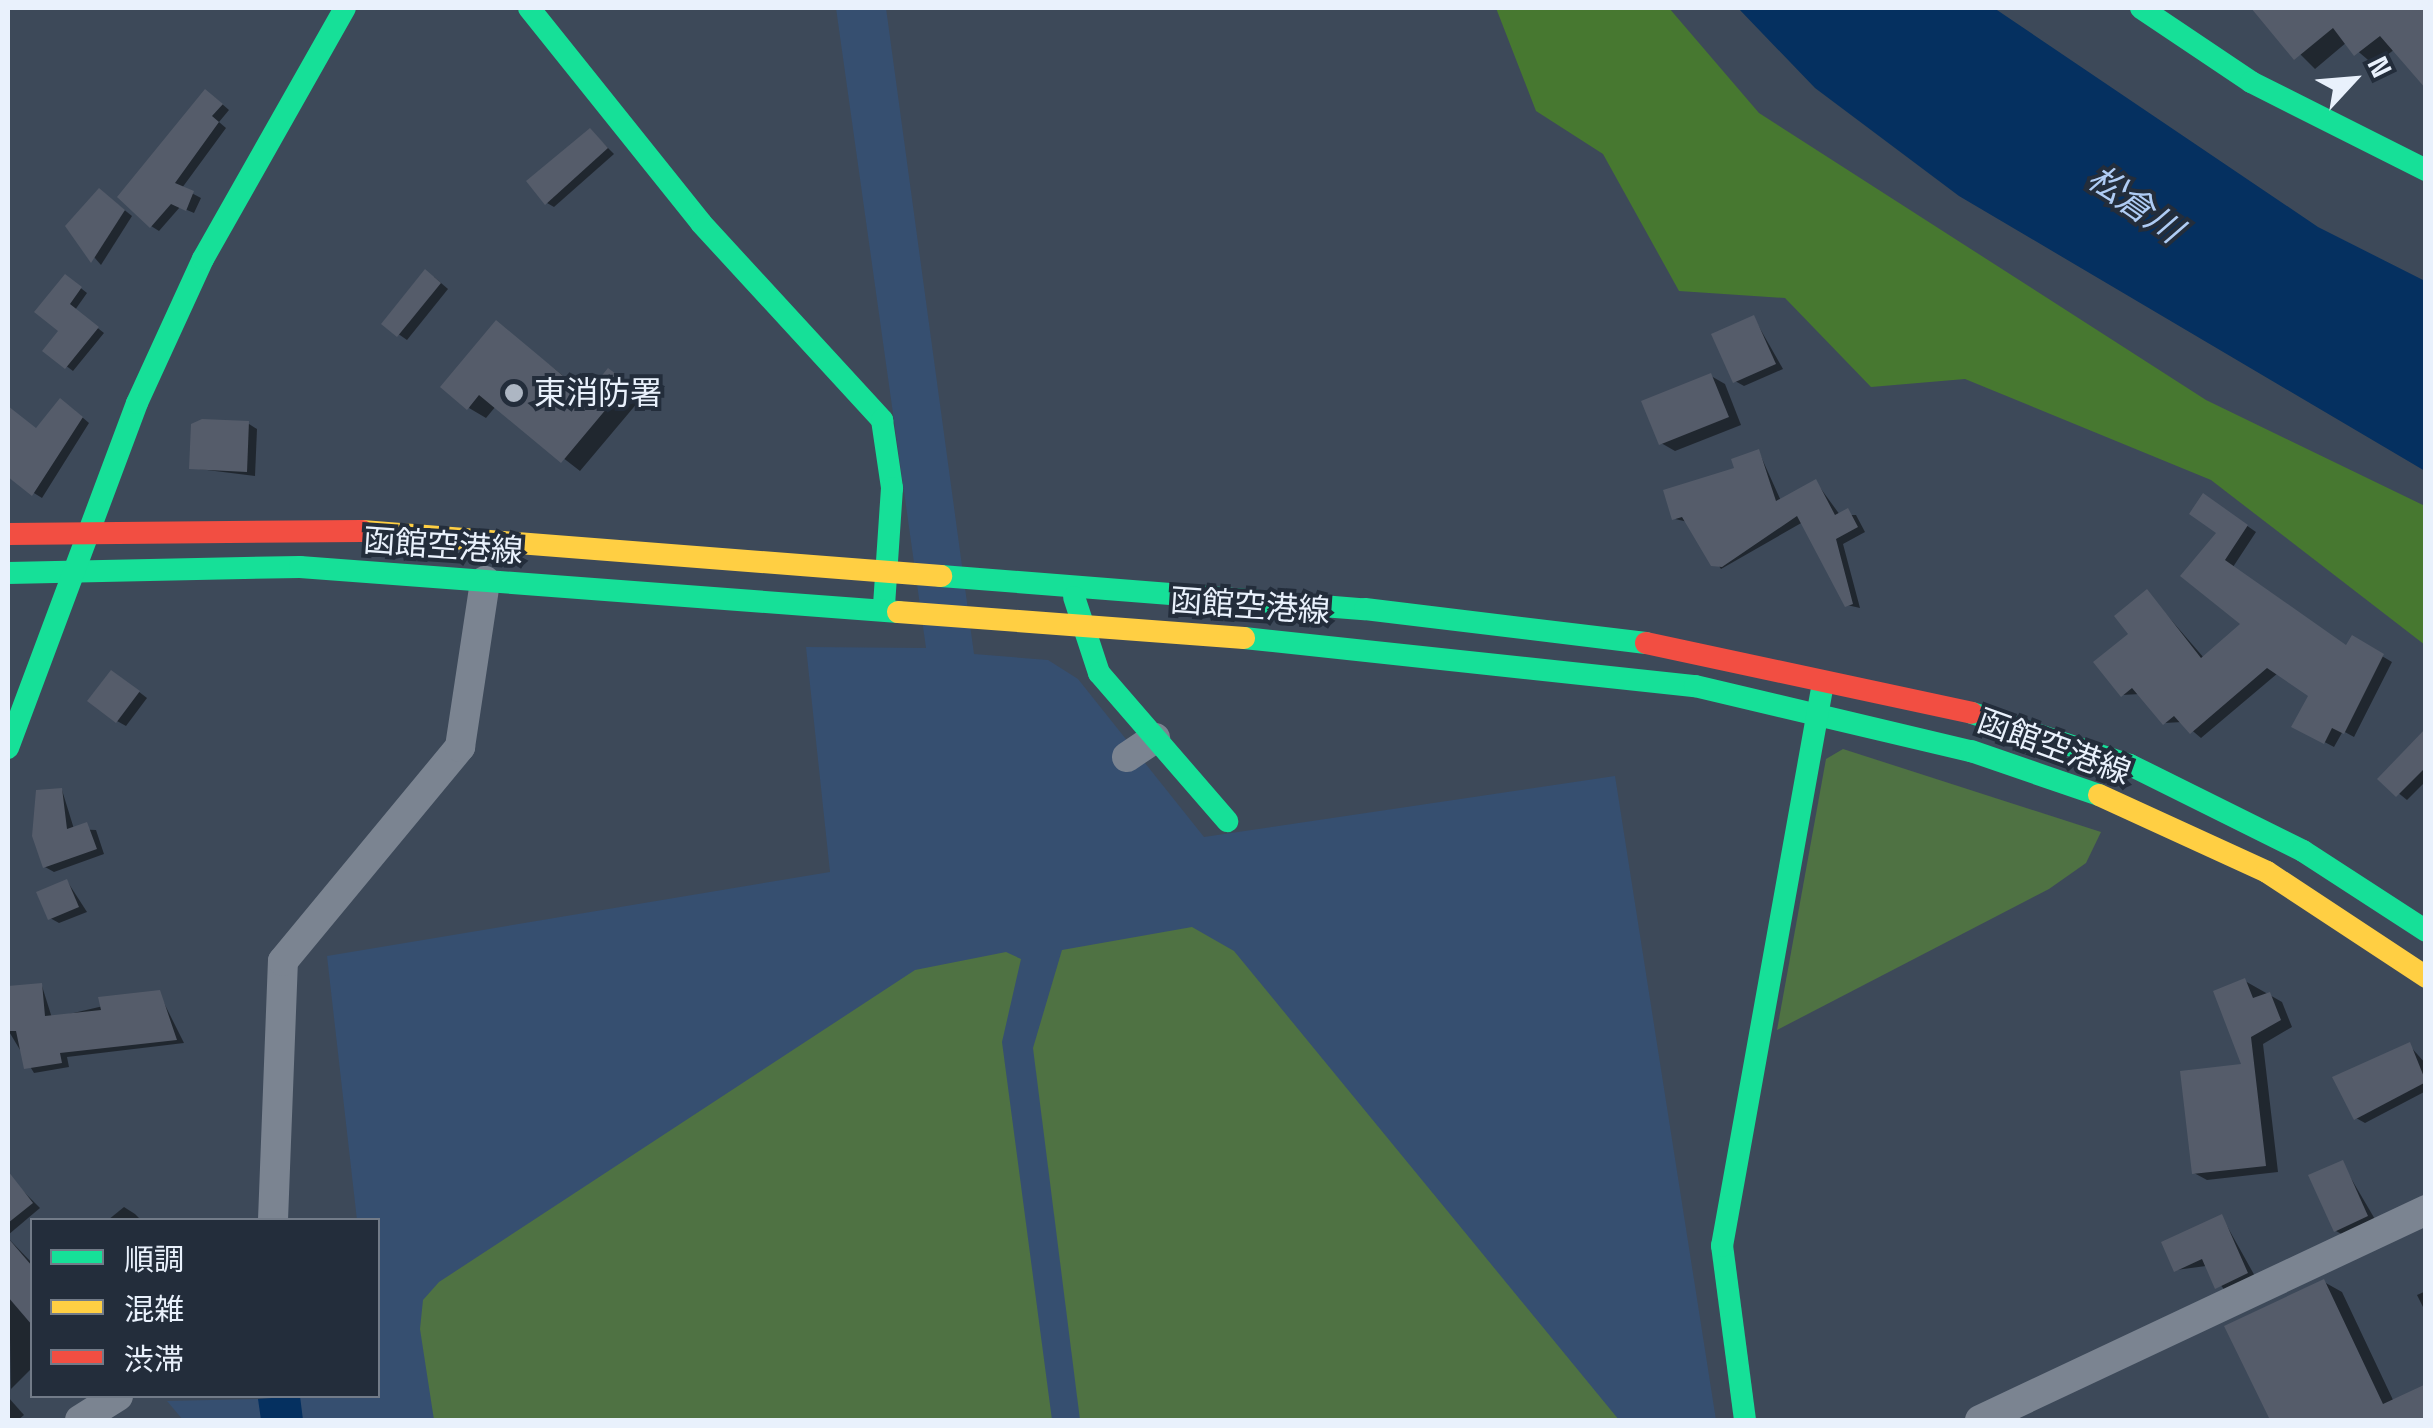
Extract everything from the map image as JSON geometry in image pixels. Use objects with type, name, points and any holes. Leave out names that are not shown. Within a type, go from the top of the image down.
[{"type":"main road","points":[[8,748],[69,567],[203,259],[345,8]]},
{"type":"main road","points":[[528,8],[700,223],[882,420],[892,488],[883,614]]},
{"type":"main road","points":[[2141,8],[2251,82],[2426,170]]},
{"type":"main road","name":"函館空港線","points":[[8,534],[86,528],[254,525],[1073,587],[1500,622],[1825,673],[2011,723],[2182,787],[2426,931]]},
{"type":"main road","name":"函館空港線","points":[[8,573],[69,567],[228,564],[484,581],[1497,660],[1817,710],[2114,801],[2266,872],[2426,977]]},
{"type":"main road","points":[[1073,587],[1077,627],[1099,673],[1228,822]]},
{"type":"main road","points":[[1745,1420],[1728,1344],[1722,1246],[1825,673]]},
{"type":"street","points":[[272,1218],[284,961],[460,747],[484,581]]},
{"type":"street","points":[[1127,756],[1155,738]]},
{"type":"street","points":[[1980,1420],[2426,1210]]},
{"type":"street","points":[[80,1420],[115,1398]]},
{"type":"shaded area","points":[[836,8],[886,8],[974,654],[1048,660],[1078,679],[1204,837],[1615,776],[1716,1420],[183,1420],[167,1401],[380,1398],[380,1218],[357,1218],[327,956],[830,872],[806,647],[926,648]]},
{"type":"green space","points":[[1496,8],[1669,8],[1759,113],[2206,400],[2425,506],[2425,645],[2211,480],[1965,379],[1871,387],[1785,298],[1679,291],[1603,154],[1536,111]]},
{"type":"green space","points":[[1843,749],[2101,832],[2086,863],[2049,889],[1777,1030],[1826,759]]},
{"type":"green space","points":[[1192,927],[1234,951],[1619,1420],[1080,1420],[1033,1048],[1062,950]]},
{"type":"green space","points":[[1006,952],[1021,959],[1002,1042],[1052,1420],[434,1420],[420,1329],[423,1300],[439,1282],[915,970]]},
{"type":"water","name":"松倉川","points":[[1738,8],[1994,8],[2318,227],[2425,281],[2425,471],[1959,196],[1815,88]]},
{"type":"water","points":[[300,1398],[303,1420],[261,1420],[258,1399]]},
{"type":"building","points":[[2251,8],[2426,8],[2426,89],[2380,36],[2354,56],[2333,28],[2294,60]]},
{"type":"building","points":[[205,89],[223,104],[212,116],[219,122],[175,183],[194,191],[186,211],[171,204],[150,228],[117,197]]},
{"type":"building","points":[[590,128],[608,148],[545,205],[526,181]]},
{"type":"building","points":[[99,188],[125,210],[91,263],[65,226]]},
{"type":"building","points":[[425,269],[441,283],[397,337],[381,324]]},
{"type":"building","points":[[65,274],[82,287],[70,304],[99,327],[65,369],[42,351],[58,331],[34,312]]},
{"type":"building","points":[[1754,315],[1776,364],[1733,383],[1711,334]]},
{"type":"building","points":[[496,320],[586,395],[608,368],[628,383],[561,463],[479,395],[467,410],[440,387]]},
{"type":"building","points":[[1711,373],[1729,417],[1659,445],[1641,401]]},
{"type":"building","points":[[60,398],[83,417],[32,496],[8,477],[8,406],[36,428]]},
{"type":"building","points":[[202,419],[249,421],[247,472],[189,469],[191,424]]},
{"type":"building","points":[[1759,449],[1776,501],[1816,479],[1835,515],[1848,508],[1858,527],[1836,539],[1853,604],[1845,607],[1797,516],[1722,567],[1711,566],[1682,517],[1672,520],[1663,490],[1734,468],[1731,459]]},
{"type":"building","points":[[2203,493],[2248,525],[2225,560],[2346,645],[2352,635],[2384,654],[2344,734],[2332,728],[2324,744],[2291,727],[2308,696],[2267,668],[2190,734],[2174,716],[2163,725],[2132,688],[2121,697],[2093,662],[2128,634],[2114,616],[2147,589],[2201,658],[2240,624],[2180,576],[2216,533],[2189,514]]},
{"type":"building","points":[[111,670],[140,691],[116,723],[87,701]]},
{"type":"building","points":[[2426,728],[2426,767],[2396,797],[2377,779]]},
{"type":"building","points":[[62,788],[67,829],[87,822],[97,849],[43,868],[32,836],[36,790]]},
{"type":"building","points":[[67,879],[79,907],[48,920],[36,892]]},
{"type":"building","points":[[2245,978],[2253,998],[2270,992],[2281,1020],[2251,1037],[2266,1166],[2192,1174],[2180,1071],[2241,1064],[2213,991]]},
{"type":"building","points":[[42,983],[45,1016],[101,1010],[98,997],[160,990],[177,1040],[60,1053],[62,1063],[24,1069],[16,1031],[8,1031],[8,986]]},
{"type":"building","points":[[2410,1042],[2426,1082],[2354,1120],[2332,1077]]},
{"type":"building","points":[[2343,1160],[2368,1216],[2334,1232],[2308,1175]]},
{"type":"building","points":[[8,1171],[33,1203],[8,1223]]},
{"type":"building","points":[[2222,1214],[2248,1273],[2215,1289],[2202,1259],[2174,1272],[2161,1242]]},
{"type":"building","points":[[8,1238],[30,1264],[30,1323],[8,1297]]},
{"type":"building","points":[[2324,1279],[2383,1404],[2426,1384],[2426,1420],[2270,1420],[2224,1326]]},
{"type":"traffic: fast","points":[[8,748],[137,403],[203,259],[345,8]]},
{"type":"traffic: fast","points":[[529,8],[701,223],[882,420],[892,488],[884,604]]},
{"type":"traffic: fast","points":[[2141,8],[2251,82],[2426,170]]},
{"type":"traffic: fast","points":[[8,573],[300,567],[898,612]]},
{"type":"traffic: fast","points":[[941,576],[1365,609],[1646,643]]},
{"type":"traffic: fast","points":[[1074,597],[1099,673],[1227,821]]},
{"type":"traffic: fast","points":[[1244,638],[1695,686],[1971,751],[2099,795]]},
{"type":"traffic: fast","points":[[1745,1420],[1722,1246],[1823,683]]},
{"type":"traffic: fast","points":[[1972,713],[2130,765],[2303,851],[2426,931]]},
{"type":"traffic: slow","points":[[362,531],[941,576]]},
{"type":"traffic: slow","points":[[898,612],[1244,638]]},
{"type":"traffic: slow","points":[[2099,795],[2267,872],[2426,977]]},
{"type":"traffic: jam","points":[[8,534],[362,531]]},
{"type":"traffic: jam","points":[[1646,643],[1972,713]]},
{"type":"place","name":"東消防署","points":[[514,393]]}]
